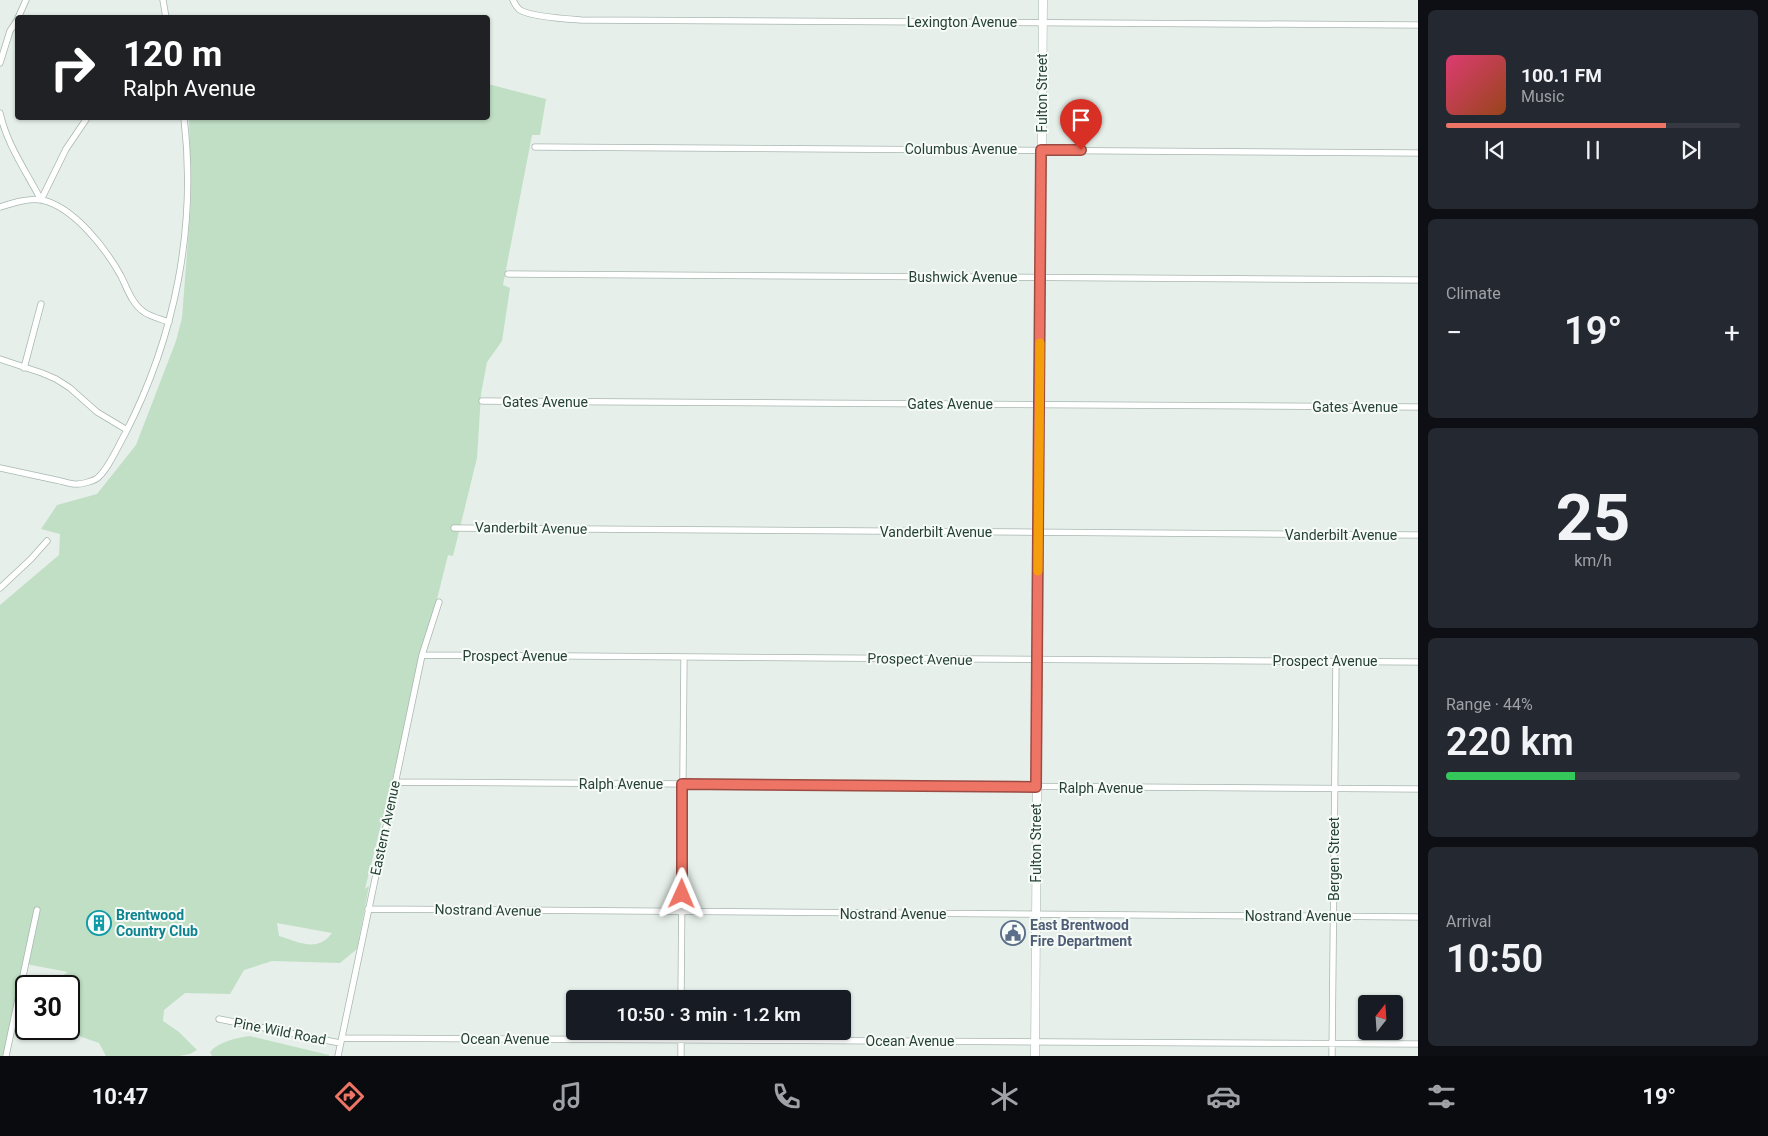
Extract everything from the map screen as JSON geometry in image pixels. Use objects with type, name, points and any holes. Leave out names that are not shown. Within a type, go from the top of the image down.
[{"type":"street","points":[[19,15],[26,0]]},
{"type":"street","points":[[163,0],[166,15]]},
{"type":"street","name":"Lexington Avenue","points":[[513,0],[521,11],[562,19],[1418,25]]},
{"type":"street","name":"Fulton Street","points":[[1035,1056],[1043,0]]},
{"type":"street","points":[[0,63],[10,32],[15,23]]},
{"type":"street","points":[[0,112],[4,130],[13,150],[41,200]]},
{"type":"street","points":[[41,200],[66,149],[87,120]]},
{"type":"street","points":[[0,468],[78,484],[97,478],[110,461],[135,414],[149,382],[169,322],[181,271],[185,242],[188,172],[184,120]]},
{"type":"street","name":"Columbus Avenue","points":[[535,147],[1418,153]]},
{"type":"street","points":[[0,207],[27,200],[41,200],[68,213],[88,231],[107,254],[121,275],[132,299],[143,312],[169,322]]},
{"type":"street","name":"Bushwick Avenue","points":[[508,274],[1418,280]]},
{"type":"street","points":[[24,368],[41,304]]},
{"type":"street","points":[[0,360],[42,373],[56,380],[70,388],[97,412],[126,430]]},
{"type":"street","name":"Gates Avenue","points":[[482,401],[1418,407]]},
{"type":"street","name":"Vanderbilt Avenue","points":[[454,528],[1418,535]]},
{"type":"street","points":[[0,588],[47,541]]},
{"type":"street","name":"Eastern Avenue","points":[[338,1056],[422,655],[439,602]]},
{"type":"street","name":"Prospect Avenue","points":[[422,655],[1418,662]]},
{"type":"street","points":[[681,990],[684,657]]},
{"type":"street","name":"Bergen Street","points":[[1332,1056],[1336,661]]},
{"type":"street","name":"Ralph Avenue","points":[[395,782],[1418,790]]},
{"type":"street","name":"Nostrand Avenue","points":[[368,909],[1418,917]]},
{"type":"street","points":[[6,1056],[37,910]]},
{"type":"street","name":"Pine Wild Road","points":[[219,1020],[341,1040]]},
{"type":"street","name":"Ocean Avenue","points":[[341,1040],[566,1040]]},
{"type":"street","points":[[681,1040],[681,1056]]},
{"type":"street","name":"Ocean Avenue","points":[[681,1040],[1418,1044]]},
{"type":"green space","name":"Brentwood Country Club","points":[[490,85],[546,99],[540,135],[532,135],[503,285],[510,288],[502,341],[487,362],[481,394],[477,458],[453,556],[448,555],[365,889],[369,886],[357,949],[340,963],[272,961],[244,970],[230,994],[185,993],[164,1010],[163,1021],[179,1032],[197,1050],[190,1054],[179,1056],[106,1056],[99,1043],[80,1036],[80,975],[64,975],[68,972],[26,964],[23,975],[15,975],[15,1010],[4,1056],[0,1056],[0,605],[59,555],[60,534],[41,529],[57,505],[97,494],[136,445],[176,341],[182,318],[191,201],[189,120],[490,120]],"holes":[[[277,923],[332,933],[320,943],[301,943],[279,936]]]},
{"type":"green space","points":[[250,1036],[329,1056],[212,1056],[210,1052],[223,1043]]},
{"type":"slow traffic","points":[[1038,571],[1040,343]]},
{"type":"place","name":"Brentwood Country Club","points":[[99,923]]},
{"type":"place","name":"East Brentwood Fire Department","points":[[1013,933]]},
{"type":"route","points":[[682,894],[682,784],[1036,787],[1041,150],[1081,150]]}]
